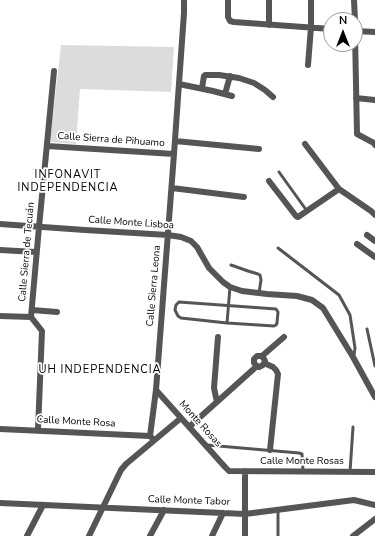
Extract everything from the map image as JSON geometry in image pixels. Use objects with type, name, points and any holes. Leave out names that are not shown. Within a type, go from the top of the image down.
[{"type":"street","name":"Calle Sierra Leona","points":[[152,438],[172,188],[184,0]]},
{"type":"street","points":[[228,0],[228,17],[230,21],[323,28]]},
{"type":"street","points":[[269,0],[269,25]]},
{"type":"street","points":[[308,65],[311,27],[311,0]]},
{"type":"street","points":[[354,0],[355,12]]},
{"type":"street","points":[[363,32],[375,32]]},
{"type":"street","points":[[355,52],[357,134],[375,145]]},
{"type":"street","name":"Calle Sierra de Tecuán","points":[[31,317],[54,71]]},
{"type":"street","points":[[202,88],[205,75],[230,76],[254,83],[273,97]]},
{"type":"street","points":[[225,94],[230,76]]},
{"type":"street","points":[[179,84],[232,96]]},
{"type":"street","points":[[356,98],[375,98]]},
{"type":"street","points":[[175,141],[260,149]]},
{"type":"street","points":[[305,144],[339,189],[375,215]]},
{"type":"street","name":"Calle Sierra de Pihuamo","points":[[47,146],[174,154]]},
{"type":"street","points":[[269,181],[298,217],[339,189]]},
{"type":"street","points":[[172,188],[244,197]]},
{"type":"street","name":"Calle Monte Lisboa","points":[[0,224],[181,236],[197,247],[209,268],[222,282],[230,287],[242,291],[297,296],[312,300],[324,308],[374,393]]},
{"type":"street","points":[[367,235],[375,241]]},
{"type":"street","points":[[357,244],[375,256]]},
{"type":"street","points":[[0,250],[36,252]]},
{"type":"street","points":[[32,310],[57,312]]},
{"type":"street","points":[[0,316],[31,317],[42,331],[38,430]]},
{"type":"street","points":[[217,402],[214,388],[218,337]]},
{"type":"street","points":[[257,366],[254,363],[254,359],[257,356],[262,356],[284,337]]},
{"type":"street","points":[[262,356],[264,363]]},
{"type":"street","points":[[190,428],[257,366],[261,366],[264,363]]},
{"type":"street","points":[[264,363],[273,367],[278,374],[270,450]]},
{"type":"street","name":"Monte Rosas","points":[[156,390],[229,471]]},
{"type":"street","points":[[89,536],[121,470],[152,438],[181,418]]},
{"type":"street","name":"Calle Monte Rosa","points":[[0,429],[38,430],[152,438]]},
{"type":"street","name":"Calle Monte Rosas","points":[[229,471],[375,472]]},
{"type":"street","points":[[245,471],[245,536]]},
{"type":"street","name":"Calle Monte Tabor","points":[[0,503],[245,514],[354,500],[375,505]]},
{"type":"street","points":[[27,536],[43,505]]},
{"type":"street","points":[[150,536],[164,510]]},
{"type":"street","points":[[212,536],[223,513]]},
{"type":"street","points":[[353,536],[375,519]]},
{"type":"lane","points":[[279,172],[307,211]]},
{"type":"lane","points":[[278,248],[339,295],[350,315],[355,348],[353,356]]},
{"type":"lane","points":[[230,265],[260,275],[261,280],[259,293]]},
{"type":"lane","points":[[227,323],[230,287]]},
{"type":"lane","points":[[179,302],[276,309],[278,312],[277,323],[274,326],[227,323],[181,318],[176,314],[176,305],[179,302]]},
{"type":"lane","points":[[367,330],[375,366]]},
{"type":"lane","points":[[350,472],[352,427]]},
{"type":"lane","points":[[206,445],[299,453],[302,454],[303,472]]},
{"type":"lane","points":[[278,510],[278,536]]},
{"type":"shaded area","points":[[61,45],[174,47],[171,92],[80,89],[76,144],[50,142]]},
{"type":"district","name":"INFONAVIT INDEPENDENCIA","points":[[68,181]]},
{"type":"district","name":"UH INDEPENDENCIA","points":[[100,370]]}]
